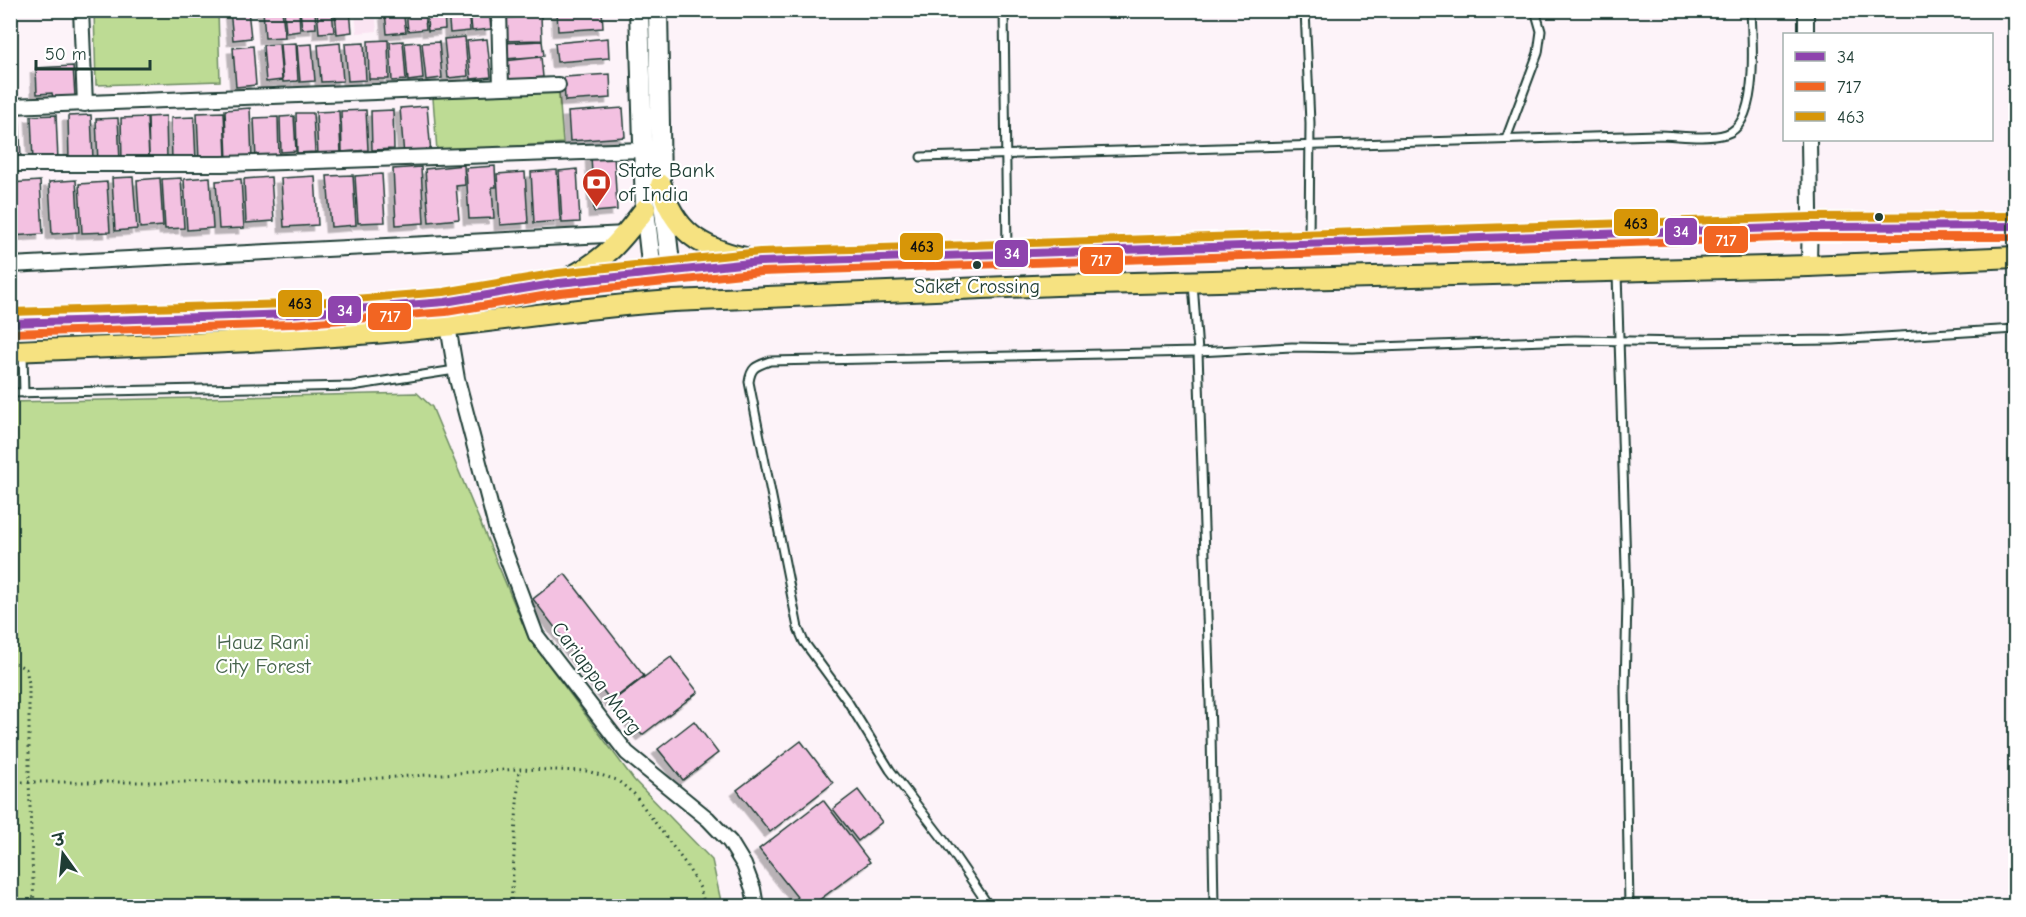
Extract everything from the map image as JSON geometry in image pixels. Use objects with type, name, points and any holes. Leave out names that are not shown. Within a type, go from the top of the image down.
[{"type":"main road","points":[[639,10],[645,209],[662,272]]},
{"type":"main road","points":[[658,10],[662,272]]},
{"type":"main road","points":[[661,184],[670,211],[695,239],[720,252],[760,262]]},
{"type":"main road","points":[[559,284],[605,257],[645,209]]},
{"type":"main road","points":[[10,323],[327,311],[445,302],[559,284],[760,262],[1810,227],[2016,226]]},
{"type":"main road","points":[[1054,252],[1056,285]]},
{"type":"main road","points":[[17,350],[191,345],[309,338],[448,326],[612,305],[673,301],[1193,280],[1809,266],[2016,257]]},
{"type":"street","points":[[81,10],[85,104]]},
{"type":"street","points":[[499,10],[501,87]]},
{"type":"street","points":[[1806,10],[1806,33]]},
{"type":"street","points":[[10,106],[558,85]]},
{"type":"street","points":[[1809,141],[1809,266]]},
{"type":"street","points":[[10,164],[222,164],[643,150]]},
{"type":"street","points":[[10,265],[626,234]]},
{"type":"street","name":"Cariappa Marg","points":[[448,326],[455,370],[497,531],[536,635],[627,753],[708,819],[730,842],[744,865],[753,889],[756,906]]},
{"type":"lane","points":[[1004,10],[1007,254]]},
{"type":"lane","points":[[1305,10],[1310,144],[1309,244]]},
{"type":"lane","points":[[1506,139],[1538,53],[1540,31],[1535,10]]},
{"type":"lane","points":[[921,157],[1310,144],[1727,134],[1740,125],[1750,98],[1752,46],[1750,10]]},
{"type":"lane","points":[[1617,270],[1627,588],[1625,689],[1629,906]]},
{"type":"lane","points":[[1193,280],[1198,352],[1211,731],[1214,906]]},
{"type":"lane","points":[[989,906],[946,843],[890,770],[848,702],[804,642],[798,628],[749,382],[750,373],[757,366],[770,361],[1198,352],[1479,342],[1833,340],[2016,329]]},
{"type":"lane","points":[[17,350],[24,393]]},
{"type":"lane","points":[[10,393],[352,386],[455,370]]},
{"type":"path","points":[[10,660],[26,669],[29,683],[29,782],[34,906]]},
{"type":"path","points":[[511,906],[519,769]]},
{"type":"path","points":[[10,782],[319,782],[519,769],[587,771],[617,780],[634,794],[685,863],[700,888],[705,906]]},
{"type":"shaded area","points":[[355,11],[375,11],[377,31],[357,33]]},
{"type":"green space","points":[[94,11],[218,11],[220,81],[96,85]]},
{"type":"green space","points":[[559,92],[563,143],[437,151],[433,98]]},
{"type":"green space","name":"Hauz Rani City Forest","points":[[417,393],[432,407],[529,639],[634,780],[712,860],[722,906],[11,906],[11,402]]},
{"type":"building","points":[[230,10],[248,10],[251,38],[233,40]]},
{"type":"building","points":[[263,10],[282,10],[285,37],[265,38]]},
{"type":"building","points":[[284,10],[299,10],[300,31],[286,33]]},
{"type":"building","points":[[300,10],[315,10],[316,28],[302,29]]},
{"type":"building","points":[[317,10],[332,10],[334,32],[319,33]]},
{"type":"building","points":[[335,10],[350,10],[352,32],[337,34]]},
{"type":"building","points":[[385,10],[403,10],[406,32],[387,34]]},
{"type":"building","points":[[406,10],[424,10],[426,29],[408,31]]},
{"type":"building","points":[[426,10],[444,10],[445,29],[428,31]]},
{"type":"building","points":[[448,10],[468,10],[470,31],[450,33]]},
{"type":"building","points":[[470,10],[489,10],[491,29],[472,31]]},
{"type":"building","points":[[501,10],[541,10],[541,14],[501,15]]},
{"type":"building","points":[[557,10],[602,10],[603,28],[558,31]]},
{"type":"building","points":[[541,16],[542,40],[502,41],[502,18]]},
{"type":"building","points":[[465,37],[468,76],[448,78],[444,39]]},
{"type":"building","points":[[608,38],[609,58],[557,62],[555,43]]},
{"type":"building","points":[[487,39],[491,77],[471,79],[467,41]]},
{"type":"building","points":[[388,40],[389,79],[369,79],[368,41]]},
{"type":"building","points":[[403,41],[406,80],[392,81],[390,42]]},
{"type":"building","points":[[542,41],[544,56],[505,59],[503,43]]},
{"type":"building","points":[[420,42],[423,79],[408,81],[405,43]]},
{"type":"building","points":[[439,42],[442,78],[426,80],[422,43]]},
{"type":"building","points":[[296,43],[298,81],[283,82],[280,44]]},
{"type":"building","points":[[340,43],[343,81],[321,82],[318,45]]},
{"type":"building","points":[[364,43],[366,80],[348,81],[345,44]]},
{"type":"building","points":[[279,44],[282,80],[266,82],[263,45]]},
{"type":"building","points":[[312,44],[315,81],[300,82],[297,45]]},
{"type":"building","points":[[253,46],[256,85],[236,87],[233,48]]},
{"type":"building","points":[[541,57],[543,77],[506,81],[504,61]]},
{"type":"building","points":[[73,66],[75,96],[53,97],[52,93],[37,94],[36,68]]},
{"type":"building","points":[[610,74],[611,98],[565,101],[564,77]]},
{"type":"building","points":[[10,76],[13,76],[14,94],[10,94]]},
{"type":"building","points":[[427,106],[431,154],[404,156],[400,108]]},
{"type":"building","points":[[250,108],[252,160],[227,161],[225,110]]},
{"type":"building","points":[[623,108],[625,137],[570,141],[568,112]]},
{"type":"building","points":[[366,110],[368,150],[342,152],[341,111]]},
{"type":"building","points":[[393,110],[394,149],[372,150],[371,111]]},
{"type":"building","points":[[339,111],[341,154],[318,155],[316,112]]},
{"type":"building","points":[[224,112],[226,159],[199,161],[197,113]]},
{"type":"building","points":[[296,113],[313,113],[315,152],[297,153]]},
{"type":"building","points":[[10,114],[19,114],[21,160],[10,160]]},
{"type":"building","points":[[56,115],[58,160],[33,161],[31,116]]},
{"type":"building","points":[[91,115],[93,159],[69,160],[68,116]]},
{"type":"building","points":[[166,116],[167,159],[149,159],[148,117]]},
{"type":"building","points":[[294,116],[296,151],[281,152],[280,117]]},
{"type":"building","points":[[147,117],[149,159],[122,161],[121,118]]},
{"type":"building","points":[[194,117],[196,161],[172,162],[171,118]]},
{"type":"building","points":[[278,117],[279,158],[256,159],[254,118]]},
{"type":"building","points":[[118,118],[120,162],[98,163],[96,119]]},
{"type":"building","points":[[614,155],[617,210],[594,212],[591,156]]},
{"type":"building","points":[[464,165],[465,185],[456,186],[459,219],[429,222],[425,169]]},
{"type":"building","points":[[495,166],[496,187],[492,187],[494,218],[469,219],[466,168]]},
{"type":"building","points":[[421,167],[424,223],[396,225],[393,169]]},
{"type":"building","points":[[577,169],[580,222],[562,223],[559,171]]},
{"type":"building","points":[[557,170],[560,221],[534,223],[531,172]]},
{"type":"building","points":[[525,172],[528,223],[500,225],[497,174]]},
{"type":"building","points":[[382,174],[385,222],[358,223],[355,176]]},
{"type":"building","points":[[353,175],[356,225],[331,227],[327,176]]},
{"type":"building","points":[[315,176],[318,225],[284,227],[281,178]]},
{"type":"building","points":[[133,177],[137,229],[115,231],[112,178]]},
{"type":"building","points":[[210,177],[213,228],[187,230],[184,179]]},
{"type":"building","points":[[271,177],[274,221],[246,223],[244,179]]},
{"type":"building","points":[[160,178],[163,226],[140,228],[137,180]]},
{"type":"building","points":[[181,178],[184,228],[165,229],[162,179]]},
{"type":"building","points":[[241,179],[244,228],[219,229],[216,181]]},
{"type":"building","points":[[76,180],[79,232],[52,234],[49,182]]},
{"type":"building","points":[[40,181],[43,234],[10,236],[10,183]]},
{"type":"building","points":[[107,182],[110,232],[82,233],[79,184]]},
{"type":"building","points":[[565,574],[644,676],[611,701],[533,599]]},
{"type":"building","points":[[671,657],[698,692],[642,735],[614,700]]},
{"type":"building","points":[[694,721],[718,753],[683,780],[658,749]]},
{"type":"building","points":[[801,741],[833,783],[770,832],[737,790]]},
{"type":"building","points":[[858,790],[882,822],[858,841],[833,809]]},
{"type":"building","points":[[823,800],[870,862],[811,906],[804,906],[759,849]]},
{"type":"building","points":[[796,899],[797,906],[770,906],[770,904]]},
{"type":"transit line","name":"463","points":[[10,312],[290,304],[444,292],[558,273],[760,252],[1810,217],[2016,216]]},
{"type":"transit line","name":"34","points":[[10,323],[291,314],[445,302],[559,283],[760,262],[1810,227],[2016,226]]},
{"type":"transit line","name":"717","points":[[10,333],[291,324],[446,312],[560,293],[761,272],[1810,237],[2016,237]]},
{"type":"place","name":"State Bank of India","points":[[597,208]]},
{"type":"place","name":"Saket Crossing","points":[[977,265]]}]
